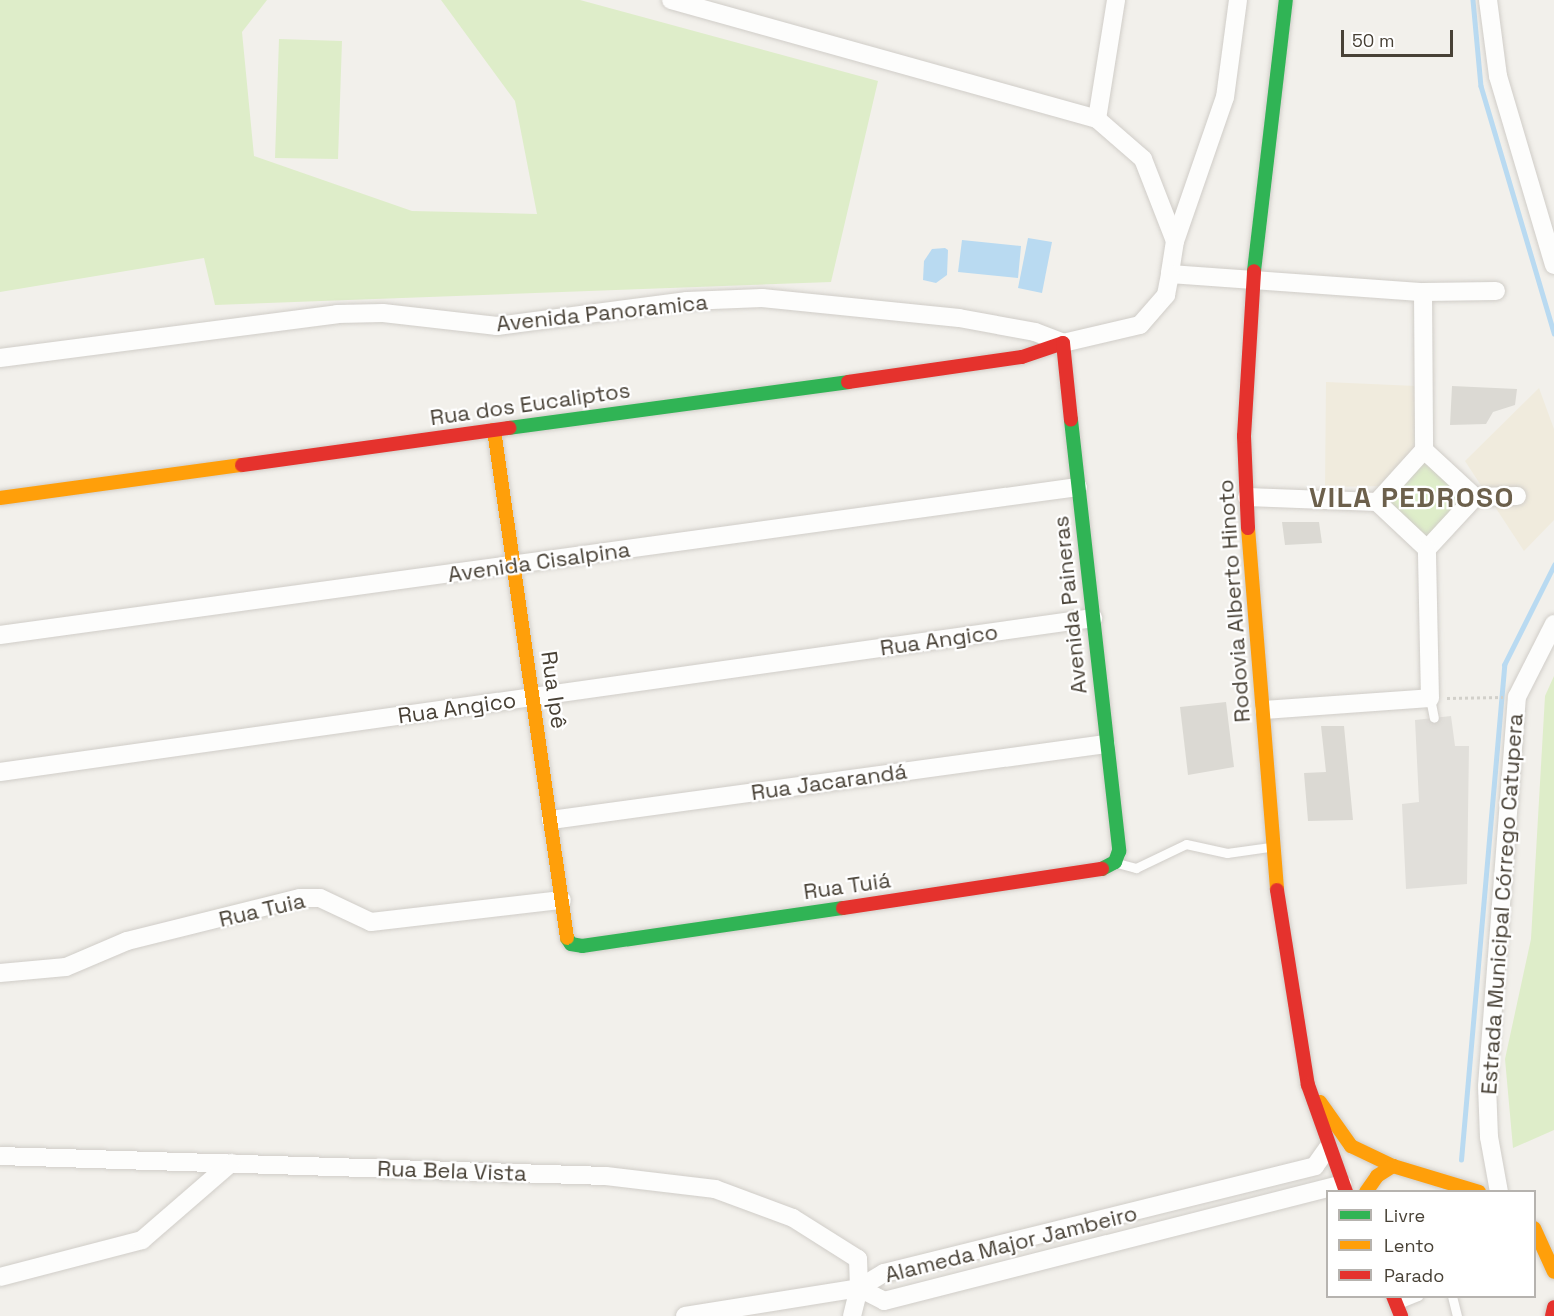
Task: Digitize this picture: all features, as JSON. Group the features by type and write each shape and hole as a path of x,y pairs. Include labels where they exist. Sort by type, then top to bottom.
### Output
{"street":[{"path":"671,0 696,3 1097,119 1143,159 1175,241"},
{"path":"1097,119 1116,0"},
{"path":"1063,342 1140,325 1166,295 1175,241 1225,97 1238,0"},
{"name":"Rodovia Alberto Hinoto","path":"1286,0 1252,282 1244,436 1264,710 1271,847 1308,1085 1327,1149 1344,1188"},
{"path":"1488,0 1498,76 1554,265"},
{"path":"1170,274 1252,282 1424,292 1496,291"},
{"path":"1377,502 1424,450 1424,292"},
{"name":"Avenida Panoramica","path":"0,358 337,314 383,313 498,326 687,301 762,298 958,318 1035,332 1063,342"},
{"name":"Rua dos Eucaliptos","path":"0,498 970,365 1022,357 1063,342"},
{"name":"Avenida Paineras","path":"1063,342 1119,851 1115,862"},
{"name":"Rua Ipê","path":"494,430 566,935 571,944 582,946"},
{"path":"1424,450 1475,497 1517,496"},
{"name":"Avenida Cisalpina","path":"0,635 1078,487"},
{"path":"1247,497 1377,502 1427,549"},
{"path":"1264,710 1430,698 1427,549 1475,497"},
{"name":"Rua Angico","path":"0,772 1093,618"},
{"name":"Estrada Municipal Córrego Catupera","path":"1499,1190 1489,1137 1487,1086 1517,697 1554,624"},
{"name":"Rua Jacarandá","path":"551,820 1106,744"},
{"name":"Rua Tuiá","path":"582,946 1104,869 1115,862"},
{"name":"Rua Tuia","path":"0,973 66,967 127,941 300,898 320,898 371,922 562,900"},
{"path":"1308,1085 1351,1146 1393,1166 1453,1187 1472,1190"},
{"path":"1327,1149 1351,1146"},
{"name":"Alameda Major Jambeiro","path":"859,1288 884,1273 1226,1190 1315,1166 1327,1149"},
{"name":"Rua Bela Vista","path":"0,1156 606,1176 714,1189 793,1218 858,1259 859,1288"},
{"path":"0,1277 142,1240 231,1163"},
{"path":"1367,1190 1377,1176 1393,1166"},
{"path":"1226,1190 1231,1213"},
{"name":"Alameda Major Jambeiro","path":"859,1288 885,1301 1231,1213 1326,1192"},
{"path":"1536,1235 1541,1251 1554,1272"},
{"path":"685,1316 859,1288 852,1316"},
{"path":"1552,1316 1554,1307"}],"lane":[{"path":"1430,698 1434,718"},
{"path":"1115,862 1136,868 1186,844 1227,853 1271,847"},
{"path":"1397,1306 1414,1298"},
{"path":"1452,1298 1457,1316"}],"path":[{"path":"1430,698 1517,697"}],"shaded area":[{"path":"1326,382 1416,386 1414,453 1385,486 1325,487"},
{"path":"1539,388 1554,429 1554,520 1524,551 1465,461"},
{"path":"1451,716 1455,746 1469,746 1467,884 1406,889 1402,804 1419,802 1415,720"}],"green space":[{"path":"0,0 267,0 242,32 254,156 412,211 537,214 515,101 441,0 580,0 878,81 831,282 215,305 204,258 0,292"},
{"path":"279,39 342,41 338,159 275,158"},
{"path":"1424,457 1469,498 1428,542 1384,501"},
{"path":"1554,676 1554,1130 1513,1148 1505,1059 1531,939 1545,696"}],"water":[{"path":"1028,238 1052,242 1042,293 1018,288"},
{"path":"962,240 1021,246 1018,278 958,272"},
{"path":"945,248 948,250 947,275 936,283 923,280 924,261 932,249"}],"building":[{"path":"1452,386 1517,389 1515,405 1493,412 1486,424 1450,425"},
{"path":"1282,522 1319,522 1322,543 1285,545"},
{"path":"1226,702 1234,767 1188,775 1180,707"},
{"path":"1321,726 1344,726 1353,820 1308,821 1304,773 1326,772"}],"waterway":[{"path":"1473,0 1481,86 1554,333"},
{"path":"1461,1160 1504,665 1554,565"}],"traffic: fast":[{"path":"1254,271 1286,0"},
{"path":"509,428 848,382"},
{"path":"1071,420 1119,851 1115,862 1102,869"},
{"path":"567,938 571,944 582,946 843,908"}],"traffic: slow":[{"path":"494,430 567,938"},
{"path":"0,498 242,465"},
{"path":"1248,528 1277,890"},
{"path":"1320,1102 1351,1146 1393,1166 1472,1190"},
{"path":"1367,1190 1377,1176 1393,1166"},
{"path":"1536,1232 1554,1272"}],"traffic: jam":[{"path":"1248,528 1244,436 1254,271"},
{"path":"848,382 1022,357 1063,343 1071,420"},
{"path":"242,465 509,428"},
{"path":"843,908 1102,869"},
{"path":"1277,890 1308,1085 1345,1190"},
{"path":"1394,1298 1401,1316"},
{"path":"1552,1316 1554,1307"}],"district":[{"name":"VILA PEDROSO","path":"1412,497"}]}
